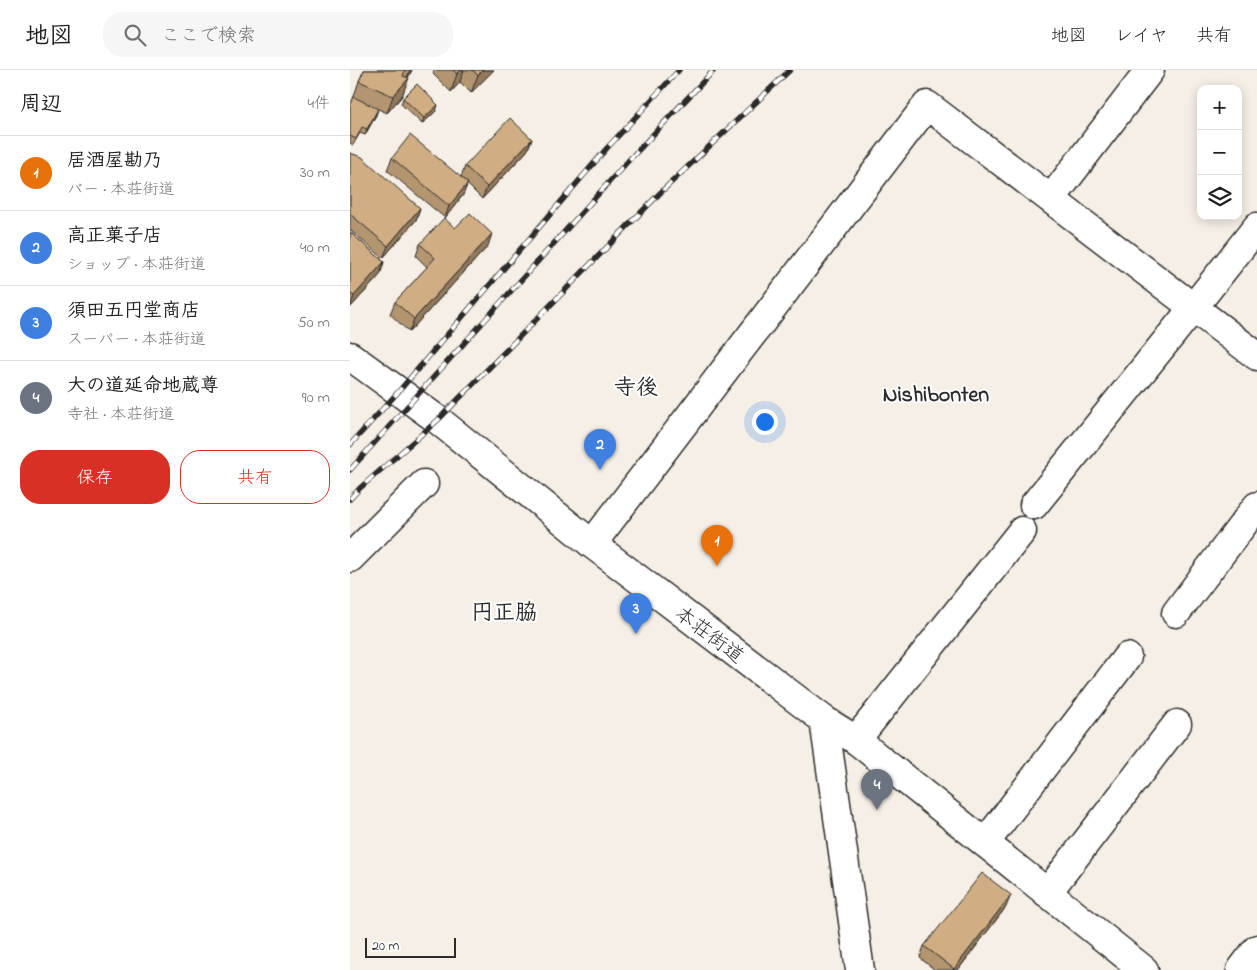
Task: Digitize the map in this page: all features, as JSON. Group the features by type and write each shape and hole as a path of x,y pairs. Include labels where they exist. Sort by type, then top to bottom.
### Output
{"street":[{"path":"1051,199 1150,70"},
{"path":"592,544 928,105 1257,356"},
{"path":"1034,505 1257,227"},
{"name":"本荘街道","path":"350,356 438,420 592,544 824,720 856,740 1144,970"},
{"path":"350,558 424,484"},
{"path":"1176,613 1257,506"},
{"path":"856,740 1022,531"},
{"path":"985,843 1127,657"},
{"path":"824,720 860,970"},
{"path":"1047,893 1177,724"},
{"path":"1241,970 1257,949"}],"building":[{"path":"364,70 405,70 403,76 409,78 393,96 359,81"},
{"path":"453,70 461,70 457,74"},
{"path":"472,70 483,70 478,75"},
{"path":"417,84 438,105 424,118 403,98"},
{"path":"354,97 378,109 367,129 362,127 356,139 350,136 350,105"},
{"path":"510,118 532,139 487,187 465,166"},
{"path":"410,135 468,183 449,206 392,158"},
{"path":"350,153 362,157 420,208 388,246 350,214"},
{"path":"470,213 492,234 414,319 395,302 435,258 420,244 444,218 455,228"},
{"path":"350,232 384,262 354,296 350,293"},
{"path":"982,873 1011,895 954,969 924,946"}],"railway":[{"path":"350,445 399,391 607,148 679,70"},
{"path":"350,470 628,161 714,70"},
{"path":"350,499 360,488 438,420 660,193 790,70"}],"place":[{"name":"高正菓子店","path":"600,470"},
{"name":"居酒屋勘乃","path":"717,566"},
{"name":"須田五円堂商店","path":"636,634"},
{"name":"大の道延命地蔵尊","path":"877,810"}],"district":[{"name":"寺後","path":"636,386"},
{"name":"Nishibonten","path":"936,393"},
{"name":"円正脇","path":"504,611"}]}
